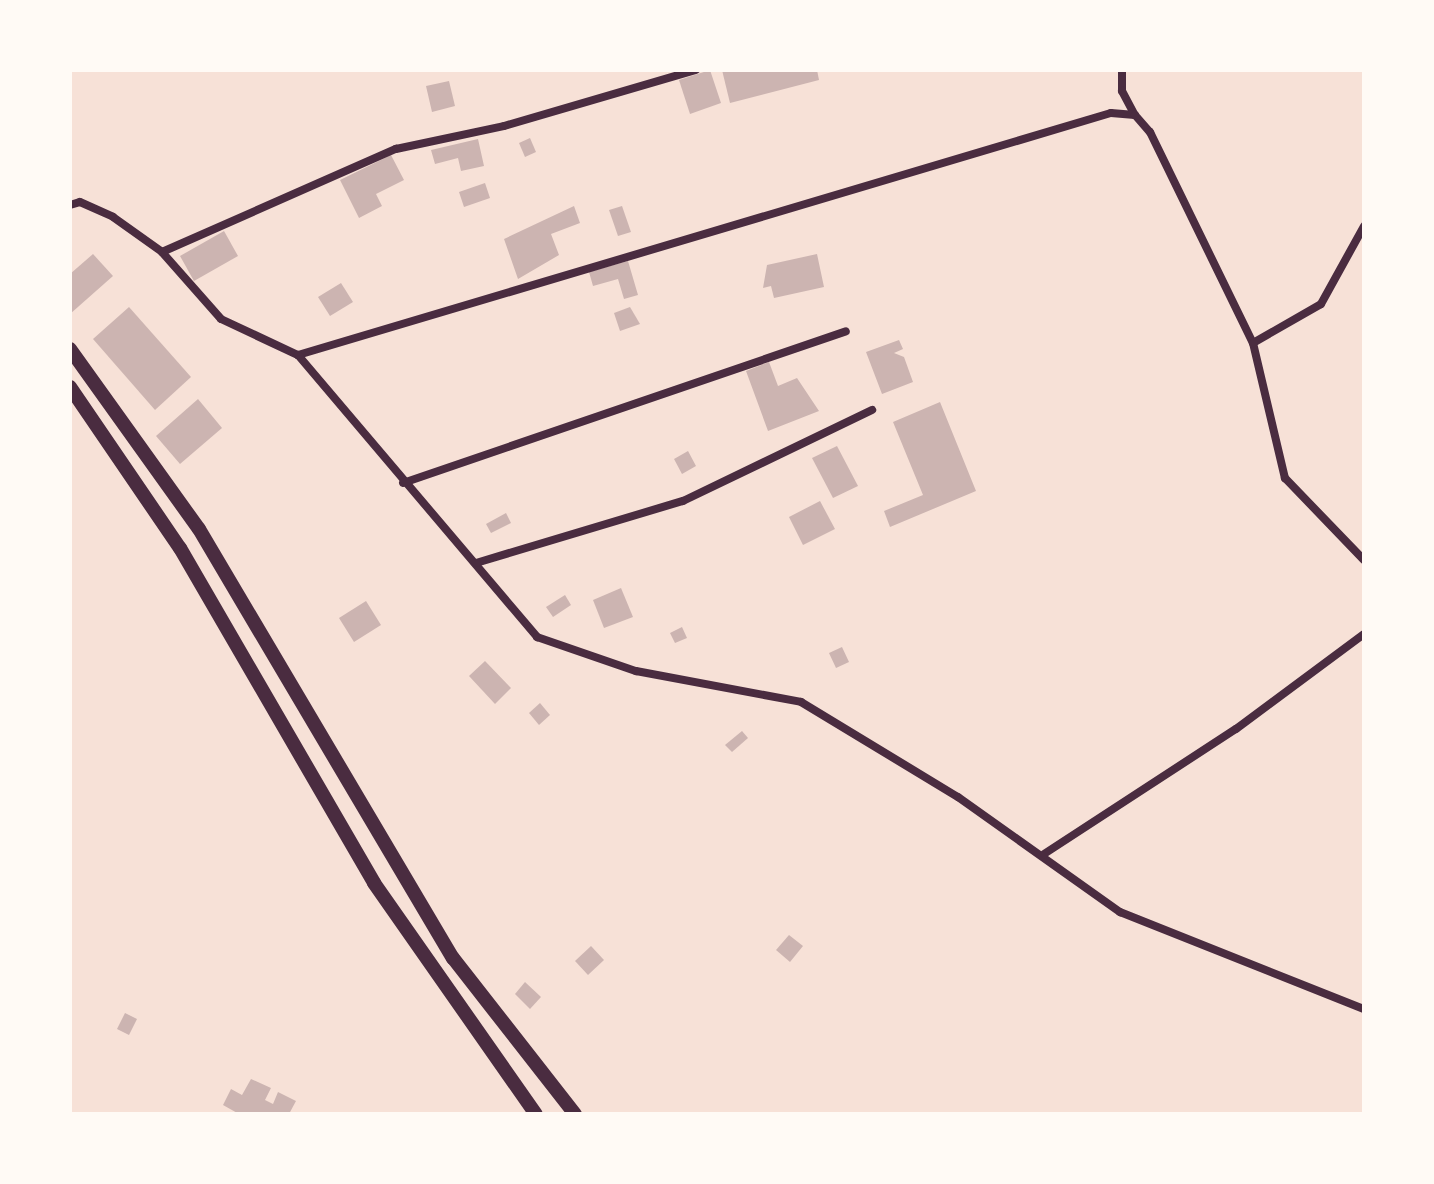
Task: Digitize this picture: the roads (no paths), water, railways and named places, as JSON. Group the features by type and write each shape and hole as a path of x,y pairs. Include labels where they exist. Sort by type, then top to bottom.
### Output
{"main road":[{"path":"70,349 112,401 224,573 392,864 490,1009 575,1114"},
{"path":"70,387 93,415 202,586 374,883 536,1114"},
{"path":"93,415 112,401"},
{"path":"202,586 224,573"}],"street":[{"path":"162,252 396,149 696,70"},
{"path":"1122,70 1122,91 1135,115 1150,132 1253,343 1285,478 1364,560"},
{"path":"298,355 1111,113 1135,115"},
{"path":"70,205 96,207 162,252 221,319 298,355 403,483 476,563 537,637 613,665 801,702 1044,854 1120,912 1364,1009"},
{"path":"1253,343 1321,304 1364,226"},
{"path":"403,483 846,331"},
{"path":"476,563 683,501 872,410"},
{"path":"1044,854 1236,729 1364,634"}]}
